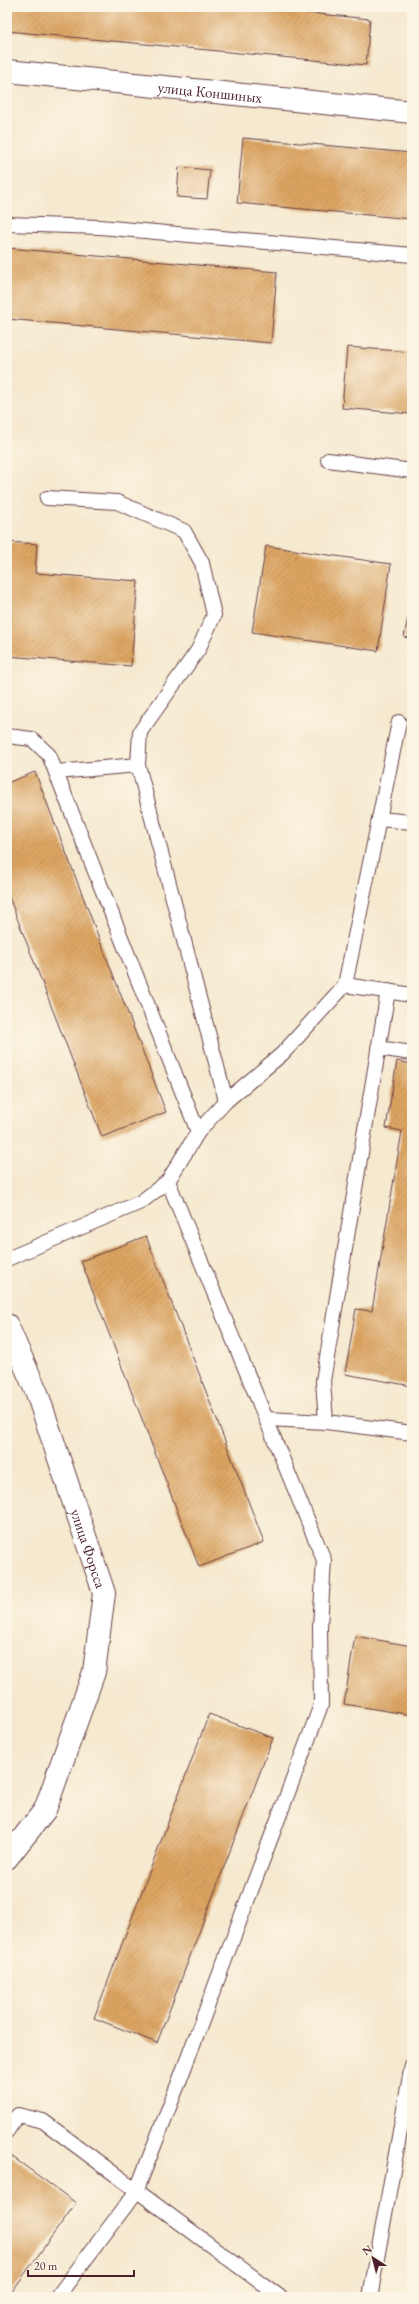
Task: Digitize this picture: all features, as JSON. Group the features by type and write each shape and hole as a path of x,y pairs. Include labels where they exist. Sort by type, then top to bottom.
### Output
{"street":[{"name":"улица Коншиных","path":"7,71 412,112"},
{"name":"улица Форсса","path":"7,1325 37,1393 104,1593 94,1672 45,1810 7,1858"}],"lane":[{"path":"7,224 100,227 412,255"},
{"path":"328,460 412,471"},
{"path":"47,498 116,502 184,531 202,563 214,615 198,650 140,732 138,765 226,1101"},
{"path":"7,1259 141,1202 168,1181 198,1132 226,1101 282,1054 345,985 399,722"},
{"path":"7,736 32,739 50,755 198,1132"},
{"path":"56,772 138,765"},
{"path":"379,819 412,822"},
{"path":"345,985 412,995"},
{"path":"326,1422 323,1381 388,991"},
{"path":"378,1048 412,1053"},
{"path":"57,2297 136,2192 180,2080 321,1705 320,1628 324,1560 168,1181"},
{"path":"267,1419 326,1422 412,1433"},
{"path":"370,2297 412,2065"},
{"path":"7,2131 18,2115 43,2121 136,2192 280,2297"}],"building":[{"path":"7,7 247,7 370,19 366,65 7,31"},
{"path":"243,138 412,153 412,219 237,203"},
{"path":"179,167 210,170 207,199 177,197"},
{"path":"7,248 277,272 271,343 7,319"},
{"path":"347,347 412,352 412,414 342,408"},
{"path":"7,542 37,544 35,573 138,581 131,666 7,656"},
{"path":"266,546 391,564 378,651 252,632"},
{"path":"412,603 412,639 404,637"},
{"path":"35,772 166,1112 102,1137 7,892 7,783"},
{"path":"397,1061 412,1064 412,1386 345,1374 356,1309 372,1311 402,1131 386,1128"},
{"path":"146,1236 264,1542 199,1567 81,1261"},
{"path":"355,1636 412,1646 412,1715 344,1704"},
{"path":"209,1714 273,1738 157,2043 94,2018"},
{"path":"7,2153 76,2203 8,2297 7,2297"}]}
